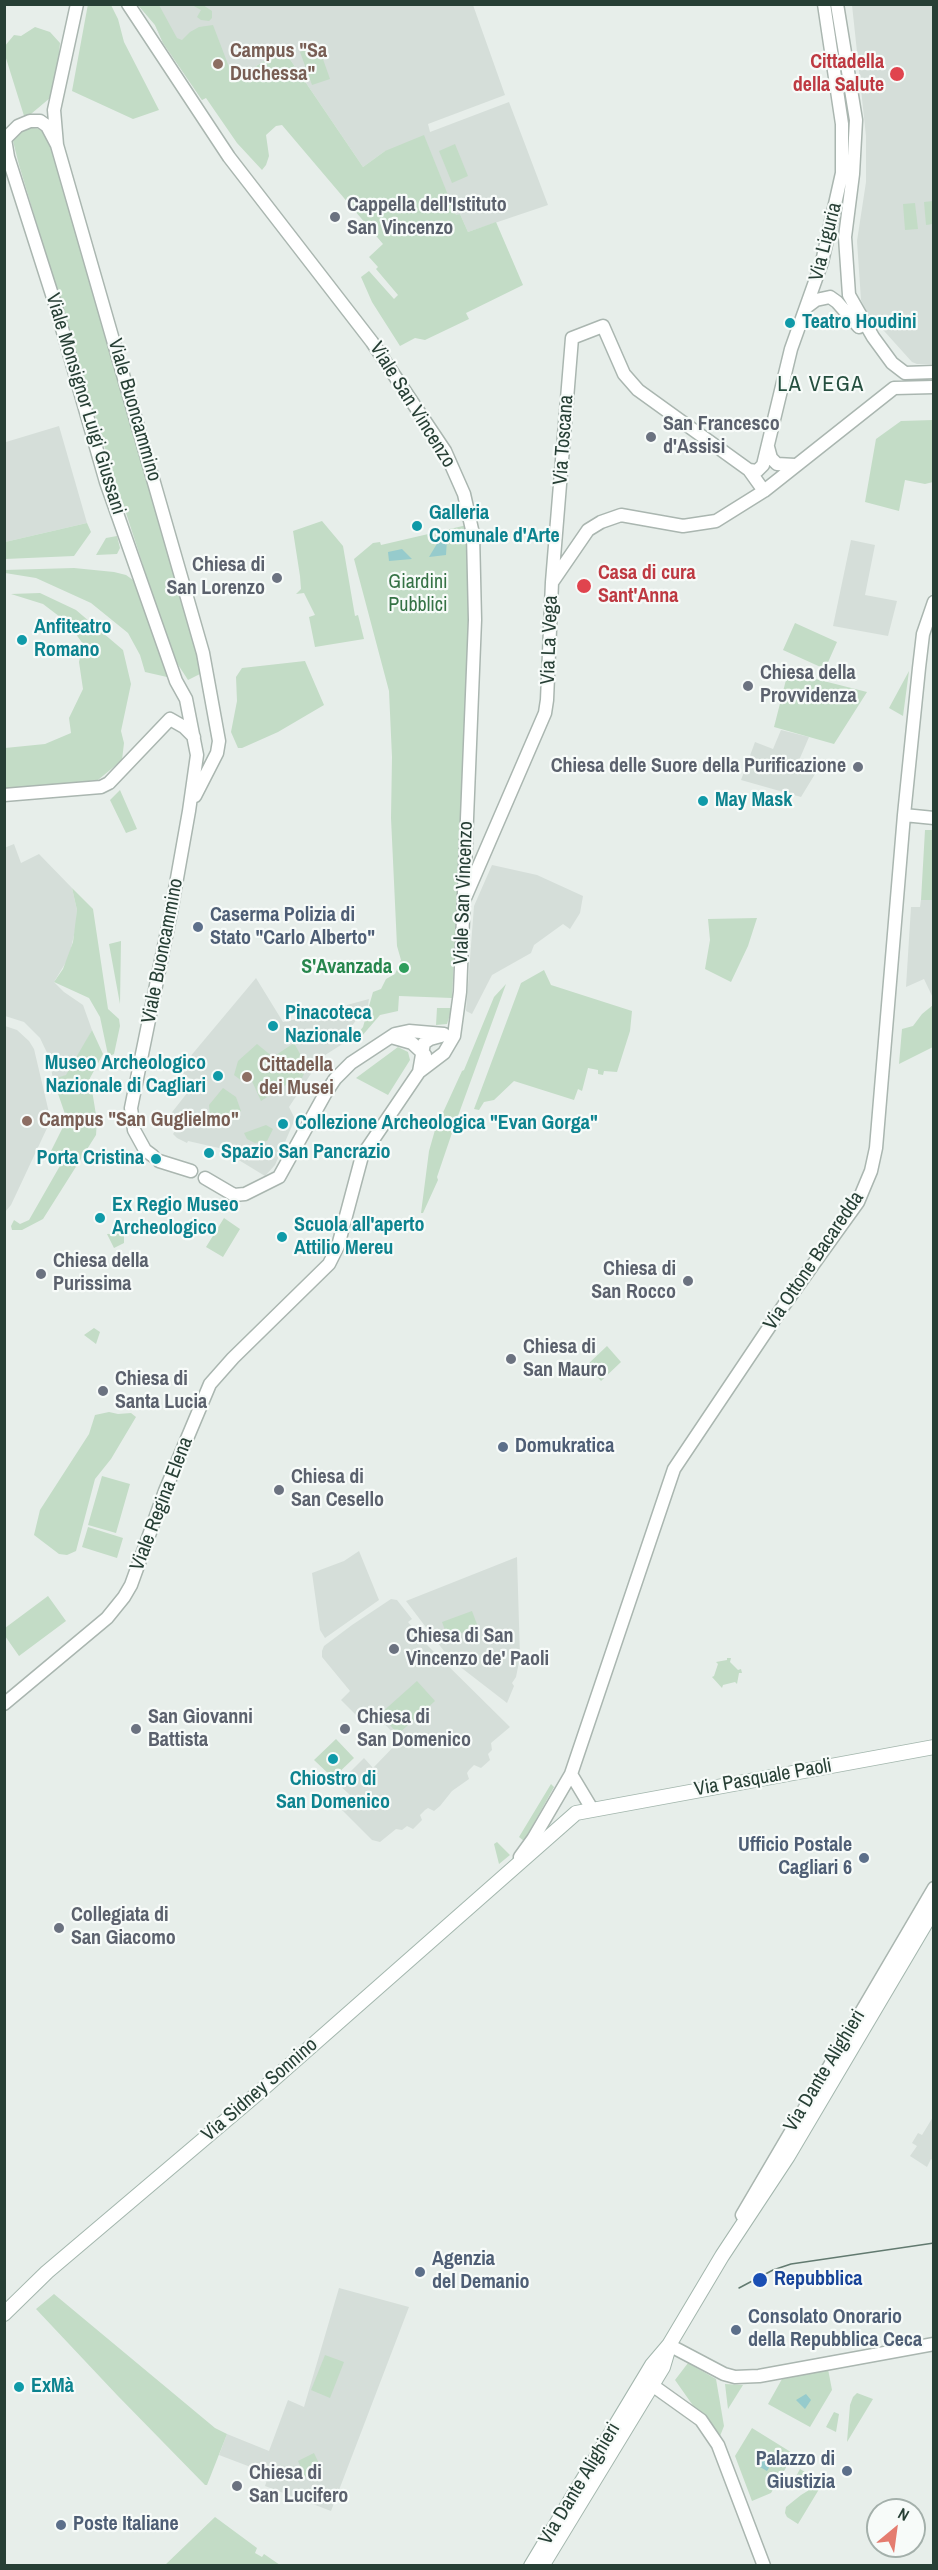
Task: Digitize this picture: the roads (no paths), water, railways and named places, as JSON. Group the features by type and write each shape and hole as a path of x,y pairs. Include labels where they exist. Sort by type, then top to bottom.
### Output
{"main road":[{"name":"Via Pasquale Paoli","path":"514,1865 524,1860 576,1813 933,1747"},
{"name":"Via Sidney Sonnino","path":"4,2314 47,2271 257,2094 514,1865"},
{"name":"Via Dante Alighieri","path":"531,2565 652,2365 669,2345 722,2256 788,2156 933,1909"},
{"name":"Via Dante Alighieri","path":"542,2565 663,2367 669,2345"}],"street":[{"name":"Viale Buoncammino","path":"77,4 54,110 57,145 203,652 219,741 216,753 189,811"},
{"name":"Viale San Vincenzo","path":"128,4 187,98 229,157 340,297 389,366 446,451 464,494 473,534 475,620 456,1024 454,1036 445,1050"},
{"name":"Via Liguria","path":"753,470 763,465 791,349 816,286 842,173 842,124 825,4"},
{"name":"Via Liguria","path":"837,4 856,120 854,174 845,237 849,295 857,313 873,337"},
{"name":"Viale Monsignor Luigi Giussani","path":"57,94 50,107 34,121 11,131 5,139 8,157 55,304 106,482 175,678 186,699"},
{"path":"34,121 47,126 57,145"},
{"path":"805,309 816,300 830,297 862,331 873,337 892,363 905,373 933,372"},
{"name":"Via Toscana","path":"552,582 572,338 603,326 624,374 638,390 753,470"},
{"path":"892,363 896,379 894,388 933,387"},
{"name":"Via La Vega","path":"462,903 545,713 549,686 552,582 588,530 610,517 638,517 671,525 695,526 716,521 764,491 894,388"},
{"path":"768,447 771,458 777,464 795,465"},
{"path":"753,470 764,491"},
{"path":"557,542 576,547"},
{"name":"Via Ottone Bacaredda","path":"514,1865 534,1839 571,1774 674,1469 784,1305 858,1202 871,1170 876,1148 922,645 933,602"},
{"path":"186,699 199,691 209,694"},
{"name":"Viale Buoncammino","path":"186,699 197,754 189,811 150,1025 131,1108 134,1130 145,1150 156,1159 191,1171"},
{"path":"4,795 101,787 109,783 170,719 184,727 194,737"},
{"path":"197,754 202,764 208,767"},
{"path":"907,815 933,818"},
{"path":"465,855 481,863"},
{"path":"424,1062 427,1041 456,1024"},
{"path":"206,1178 234,1195 245,1194 279,1177 335,1079 351,1063 390,1037 410,1031 436,1035 443,1043 445,1050 442,1057 424,1062"},
{"path":"390,1037 405,1040 424,1062"},
{"name":"Viale Regina Elena","path":"4,1704 107,1618 124,1597 131,1586 165,1491 210,1384 329,1264 338,1246 362,1156 424,1062"},
{"path":"571,1774 592,1809"},
{"name":"Via Dante Alighieri","path":"722,2256 736,2225 780,2148 933,1888"},
{"path":"669,2345 724,2374 735,2377 782,2372 933,2344"},
{"path":"652,2385 701,2420 718,2445 763,2561"}],"water":[{"path":"447,540 446,555 429,557 438,542"},
{"path":"402,549 412,559 389,561 388,552"},
{"path":"806,2394 811,2400 805,2409 796,2400"},
{"path":"763,2458 774,2460 767,2471 760,2467 760,2461"}],"tram line":[{"path":"739,2288 773,2270 791,2264 934,2243"}],"place":[{"name":"Campus \"Sa Duchessa\"","path":"218,64"},
{"name":"Cittadella della Salute","path":"897,74"},
{"name":"Cappella dell'Istituto San Vincenzo","path":"335,217"},
{"name":"Teatro Houdini","path":"790,323"},
{"name":"San Francesco d'Assisi","path":"651,437"},
{"name":"Galleria Comunale d'Arte","path":"417,526"},
{"name":"Chiesa di San Lorenzo","path":"277,578"},
{"name":"Casa di cura Sant'Anna","path":"584,586"},
{"name":"Anfiteatro Romano","path":"22,640"},
{"name":"Chiesa della Provvidenza","path":"748,686"},
{"name":"Chiesa delle Suore della Purificazione","path":"858,767"},
{"name":"May Mask","path":"703,801"},
{"name":"Caserma Polizia di Stato \"Carlo Alberto\"","path":"198,927"},
{"name":"S'Avanzada","path":"404,968"},
{"name":"Pinacoteca Nazionale","path":"273,1026"},
{"name":"Museo Archeologico Nazionale di Cagliari","path":"218,1076"},
{"name":"Cittadella dei Musei","path":"247,1077"},
{"name":"Campus \"San Guglielmo\"","path":"27,1121"},
{"name":"Collezione Archeologica \"Evan Gorga\"","path":"283,1124"},
{"name":"Spazio San Pancrazio","path":"209,1153"},
{"name":"Porta Cristina","path":"156,1159"},
{"name":"Ex Regio Museo Archeologico","path":"100,1218"},
{"name":"Scuola all'aperto Attilio Mereu","path":"282,1237"},
{"name":"Chiesa della Purissima","path":"41,1274"},
{"name":"Chiesa di San Rocco","path":"688,1281"},
{"name":"Chiesa di San Mauro","path":"511,1359"},
{"name":"Chiesa di Santa Lucia","path":"103,1391"},
{"name":"Domukratica","path":"503,1447"},
{"name":"Chiesa di San Cesello","path":"279,1490"},
{"name":"Chiesa di San Vincenzo de' Paoli","path":"394,1649"},
{"name":"San Giovanni Battista","path":"136,1729"},
{"name":"Chiesa di San Domenico","path":"345,1729"},
{"name":"Chiostro di San Domenico","path":"333,1759"},
{"name":"Ufficio Postale Cagliari 6","path":"864,1858"},
{"name":"Collegiata di San Giacomo","path":"59,1928"},
{"name":"Agenzia del Demanio","path":"420,2272"},
{"name":"Repubblica","path":"760,2280"},
{"name":"Consolato Onorario della Repubblica Ceca","path":"736,2330"},
{"name":"ExMà","path":"19,2387"},
{"name":"Palazzo di Giustizia","path":"847,2471"},
{"name":"Chiesa di San Lucifero","path":"237,2486"},
{"name":"Poste Italiane","path":"61,2525"}],"district":[{"name":"LA VEGA","path":"821,385"}],"park label":[{"name":"Giardini Pubblici","path":"418,594"}]}
